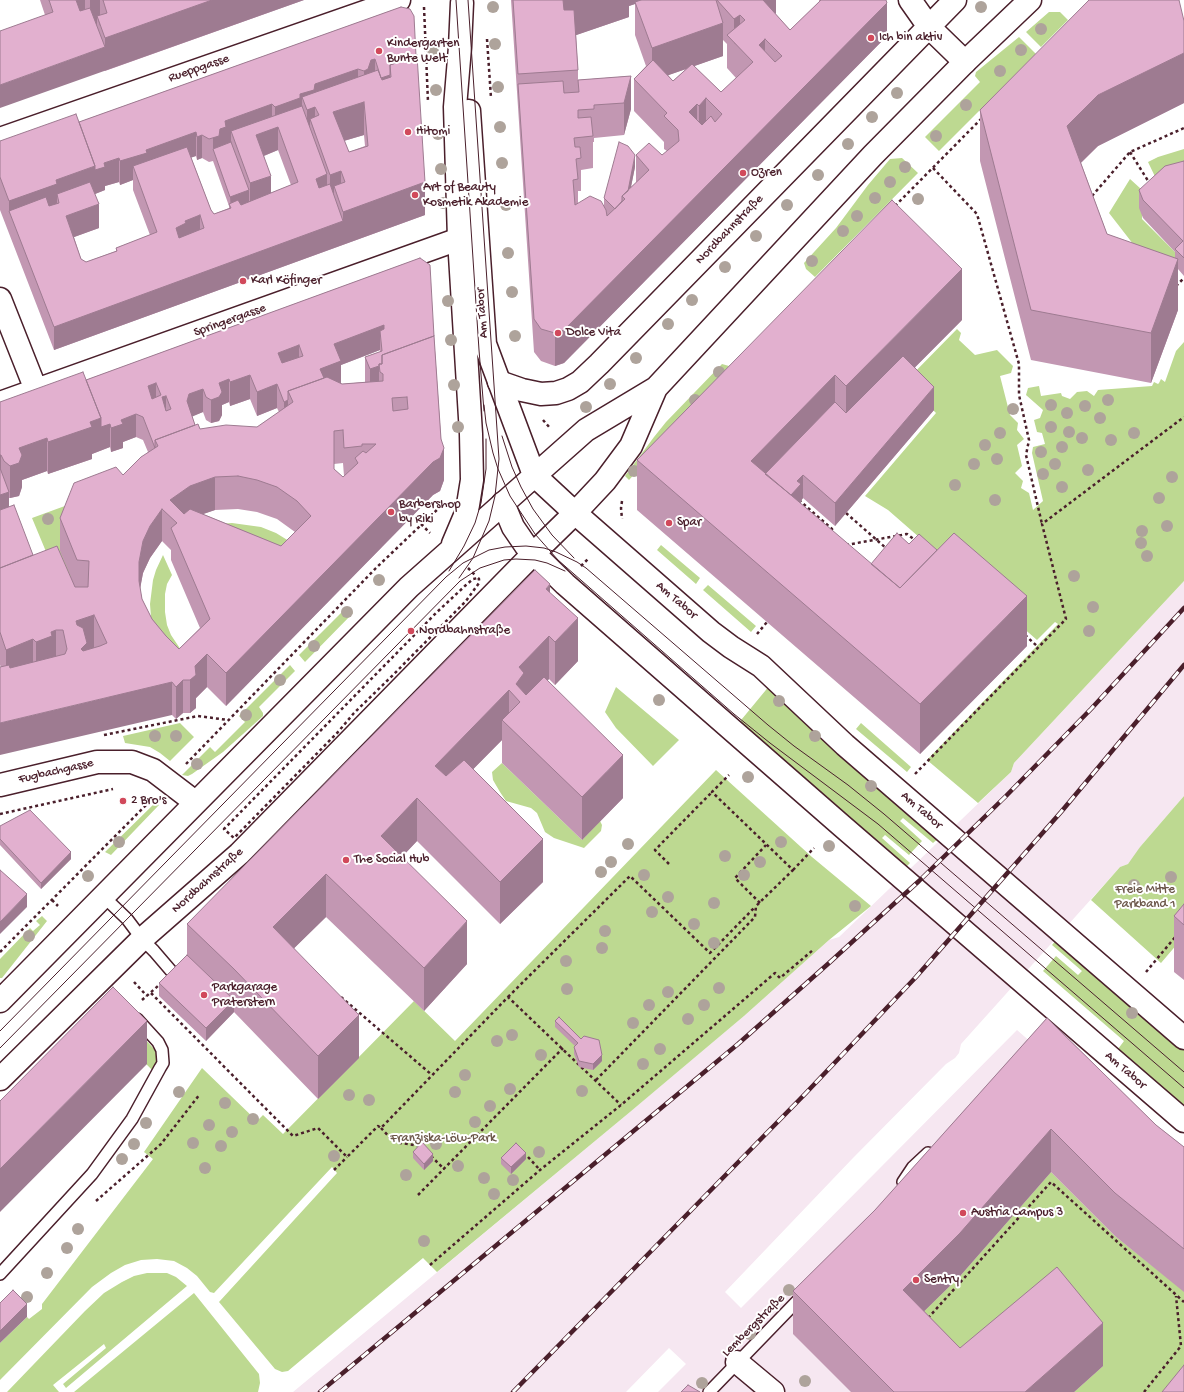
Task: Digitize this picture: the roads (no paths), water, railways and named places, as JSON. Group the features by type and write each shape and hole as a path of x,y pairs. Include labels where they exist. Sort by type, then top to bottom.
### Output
{"street":[{"name":"Rueppgasse","path":"0,139 399,0"},
{"path":"910,0 929,26 965,62"},
{"name":"Nordbahnstraße","path":"499,382 522,390 541,394 556,393 568,389 580,382 955,0"},
{"name":"Nordbahnstraße","path":"0,1001 408,587 586,430 656,388 873,155 965,62 1030,0"},
{"name":"Am Tabor","path":"450,551 467,511 472,480 471,434 459,240 455,107 462,2"},
{"name":"Am Tabor","path":"462,2 485,344 534,475 605,540 711,632 731,647 754,660 775,678 845,745 1184,1038"},
{"name":"Springergasse","path":"0,403 459,240"},
{"path":"0,299 36,390"},
{"name":"Nordbahnstraße","path":"0,1078 103,984 142,939 239,854 575,513 605,481 631,446 656,388"},
{"name":"Am Tabor","path":"503,503 513,527 533,554 565,584 1061,1021 1184,1121"},
{"name":"Fugbachgasse","path":"0,785 97,762 132,762 153,770 195,802"},
{"path":"737,1362 773,1392"}],"lane":[{"path":"103,896 127,919 142,939 172,972 193,988"},
{"path":"0,1274 92,1174 132,1118 163,1063 164,1056 160,1046 128,1010"},
{"path":"897,1192 913,1167 936,1145"},
{"name":"Lembergstraße","path":"709,1392 814,1285"}],"tram line":[{"path":"456,0 484,411"},
{"path":"459,578 473,558 489,521 495,496 499,459 468,0"},
{"path":"484,405 486,423 493,453 498,469 510,496 535,534 558,560 734,714 878,824 1184,1088"},
{"path":"502,436 512,467 533,509 552,535 574,558"},
{"path":"449,571 464,546 475,523 481,503 486,469 486,439"},
{"path":"0,1031 446,577 463,563 489,550 505,547 526,546 544,548 556,552 586,568 768,725 884,814 1184,1072"},
{"path":"0,1048 460,581 480,568 504,560 535,560 547,563 565,571"}],"railway":[{"path":"320,1392 738,1044 829,963 919,881 1006,796 1091,709 1184,608"},
{"path":"513,1392 805,1094 916,977 1061,812 1184,665"}],"place":[{"name":"Ich bin aktiv","path":"871,38"},
{"name":"Kindergarten Bunte Welt","path":"379,51"},
{"name":"Hitomi","path":"408,132"},
{"name":"Ozren","path":"743,173"},
{"name":"Art of Beauty Kosmetik Akademie","path":"415,195"},
{"name":"Karl Köfinger","path":"243,281"},
{"name":"Dolce Vita","path":"558,333"},
{"name":"Barbershop by Riki","path":"391,512"},
{"name":"Spar","path":"669,523"},
{"name":"Nordbahnstraße","path":"411,631"},
{"name":"2 Bro's","path":"123,801"},
{"name":"The Social Hub","path":"346,860"},
{"name":"Parkgarage Praterstern","path":"204,995"},
{"name":"Austria Campus 3","path":"963,1213"},
{"name":"Sentry","path":"916,1280"}],"park label":[{"name":"Freie Mitte Parkband 1","path":"1145,898"},
{"name":"Franziska-Löw-Park","path":"443,1139"}]}
